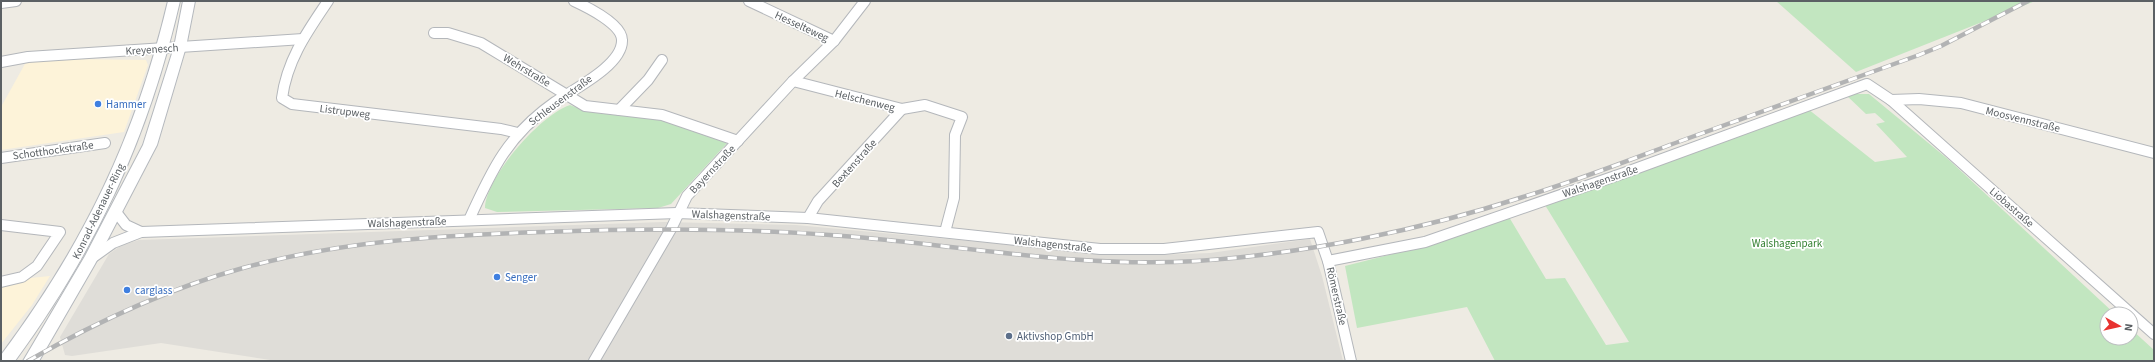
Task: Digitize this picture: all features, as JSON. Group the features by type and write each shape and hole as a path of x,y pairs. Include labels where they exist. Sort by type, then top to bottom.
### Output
{"main road":[{"name":"Konrad-Adenauer-Ring","path":"6,361 37,320 71,265 110,190 148,94 174,1"},
{"name":"Konrad-Adenauer-Ring","path":"31,361 90,260 150,145 180,47 189,1"}],"street":[{"path":"1,4 16,1"},
{"name":"Listrupweg","path":"328,1 303,39 283,81 282,98 292,104 501,129 518,133"},
{"name":"Schleusenstraße","path":"469,220 489,175 518,133 566,94 608,65 619,54 622,38 619,29 587,7 574,1"},
{"name":"Hesselteweg","path":"749,1 834,41"},
{"name":"Bayernstraße","path":"594,361 671,229 677,213 687,196 793,81 834,41 865,1"},
{"name":"Wehrstraße","path":"434,33 448,33 481,43 584,106 662,115 738,141"},
{"name":"Kreyenesch","path":"1,62 28,57 303,39"},
{"path":"618,110 648,80 662,60"},
{"name":"Helschenweg","path":"793,81 902,109 912,104 924,104 962,117 955,135 954,198 945,232"},
{"name":"Walshagenstraße","path":"1328,261 1425,242 1624,173 1867,84"},
{"name":"Liobastraße","path":"1867,84 1891,100 2154,334"},
{"name":"Moosvennstraße","path":"1891,100 1919,98 1961,103 2154,153"},
{"name":"Bextenstraße","path":"808,218 818,201 902,109"},
{"name":"Schotthockstraße","path":"1,158 105,143"},
{"name":"Walshagenstraße","path":"116,212 123,223 129,228 141,232"},
{"name":"Walshagenstraße","path":"90,260 112,243 141,232 677,213 808,218 1100,249 1164,250 1318,232"},
{"path":"1,225 60,232 37,266 22,277 1,282"},
{"name":"Römerstraße","path":"1318,232 1328,261 1352,361"}],"shaded area":[{"path":"72,59 146,60 148,65 124,132 1,150 1,107 26,62"},
{"path":"664,222 796,225 1099,253 1156,255 1210,253 1310,239 1322,276 1343,361 277,361 161,343 72,356 65,355 60,337 109,254 122,245 139,240"},
{"path":"50,276 32,305 1,344 1,281"}],"green space":[{"path":"1776,1 2035,1 1856,72"},
{"name":"Walshagenpark","path":"1845,94 1869,94 1949,160 2106,306 2099,306 2099,346 2139,346 2139,336 2154,350 2154,361 1495,361 1467,307 1357,328 1345,266 1428,245 1509,217 1546,279 1565,278 1606,345 1629,342 1545,205 1808,109 1875,162 1907,157 1876,124 1885,122 1875,113 1866,114"},
{"path":"570,105 580,109 657,118 729,141 671,204 658,208 497,212 485,208 494,180 504,164 530,134 544,121"}],"railway":[{"path":"28,361 80,333 132,308 215,276 317,251 392,241 505,233 660,229 739,230 856,237 1069,259 1112,262 1154,262 1238,258 1279,253 1362,239 1484,209 1606,169 1919,55 1941,46 2028,1"}],"place":[{"name":"Hammer","path":"98,104"},
{"name":"Senger","path":"497,277"},
{"name":"carglass","path":"127,290"},
{"name":"Aktivshop GmbH","path":"1009,336"}]}
